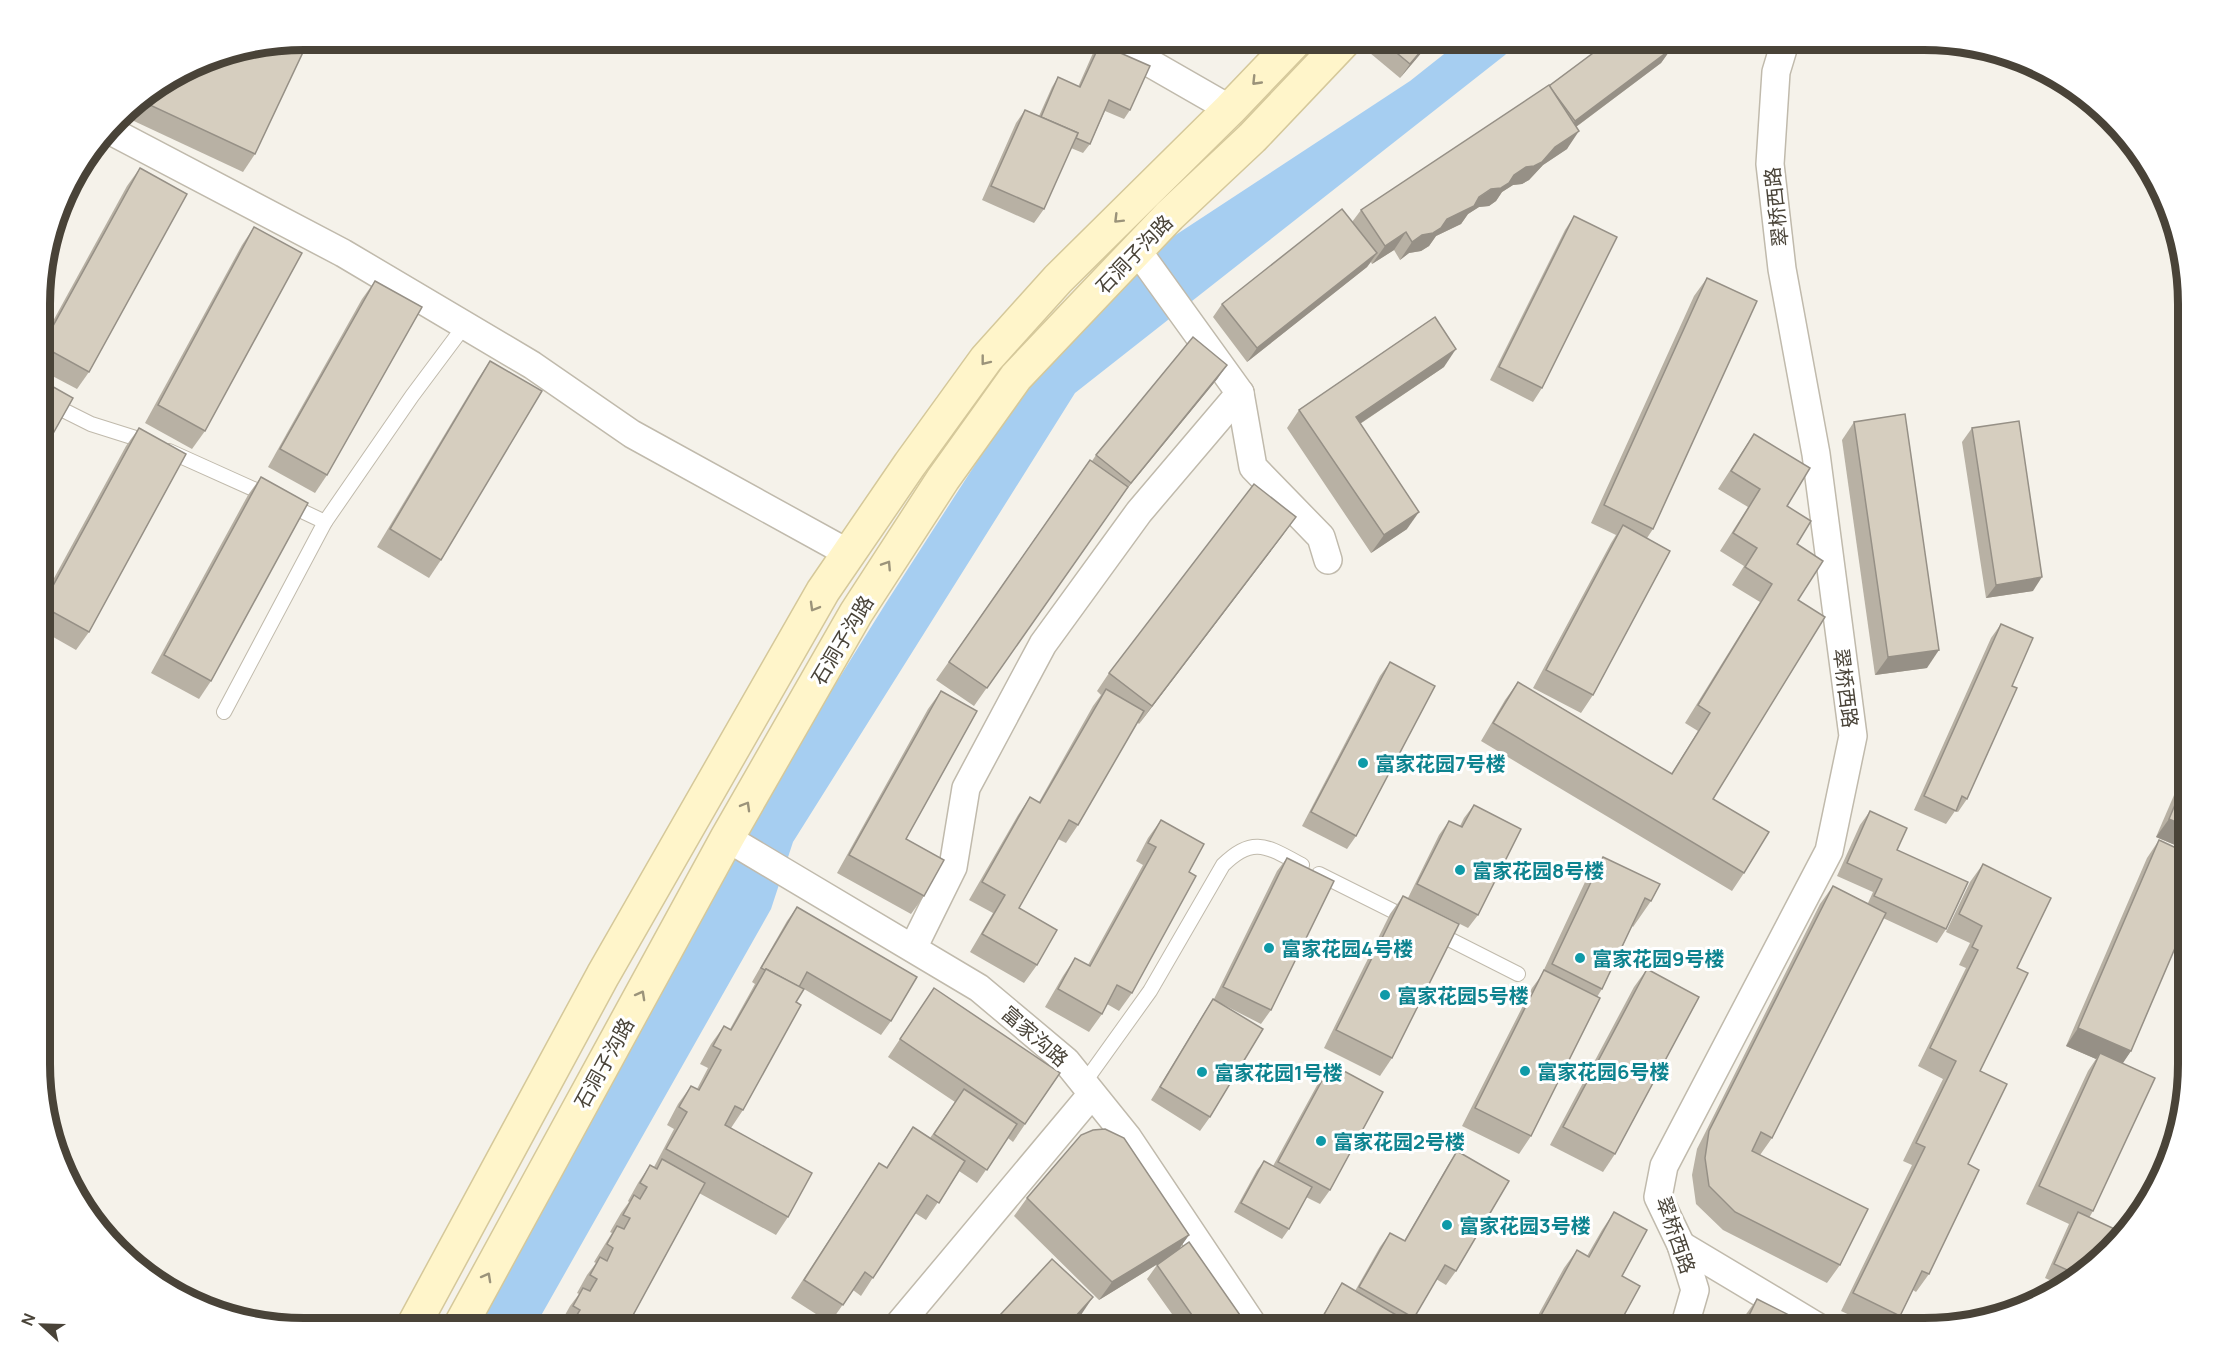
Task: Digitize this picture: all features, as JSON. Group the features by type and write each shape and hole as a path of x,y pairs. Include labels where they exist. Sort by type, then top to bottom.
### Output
{"main road":[{"name":"石洞子沟路","path":"417,1318 603,975 823,591 848,554 986,359 1058,279 1286,50"},
{"name":"石洞子沟路","path":"465,1318 732,841 856,613 949,470 1016,376 1141,256 1169,216 1252,138 1336,50"}],"street":[{"path":"1127,50 1230,109"},
{"name":"翠桥西路","path":"1687,1318 1695,1290 1682,1245 1658,1197 1664,1166 1829,851 1853,736 1816,454 1782,268 1770,164 1776,72 1783,50"},
{"path":"115,133 343,253 532,366 632,434 848,554"},
{"path":"1141,256 1240,393 1253,467 1321,537 1328,560"},
{"path":"913,948 953,867 966,788 1043,644 1139,512 1240,393"},
{"name":"富家沟路","path":"732,841 979,987 1066,1061 1128,1138 1248,1318"},
{"path":"904,1318 1088,1089"},
{"path":"1682,1245 1802,1318"}],"lane":[{"path":"224,712 325,522 412,396 465,326"},
{"path":"50,404 91,424 140,438 325,522"},
{"path":"1088,1089 1150,991 1223,866 1236,853 1252,846 1273,851 1518,974"}],"water":[{"path":"1449,50 1510,50 1075,393 793,842 771,909 540,1318 472,1318 755,813 1025,387 1171,238 1410,81"}],"building":[{"path":"304,50 255,154 147,104 176,83 222,63 254,54"},
{"path":"1097,50 1114,50 1150,66 1130,110 1109,100 1090,144 1076,138 1078,133 1041,117 1058,77 1080,87"},
{"path":"1393,50 1422,50 1410,64"},
{"path":"1597,50 1670,50 1575,121 1549,86"},
{"path":"1549,85 1579,131 1555,147 1542,162 1526,167 1501,188 1491,189 1479,197 1474,206 1447,219 1441,228 1433,233 1422,235 1412,242 1406,232 1385,246 1361,210"},
{"path":"1025,110 1078,133 1044,209 991,186"},
{"path":"140,168 187,194 89,372 50,350 50,331"},
{"path":"1342,209 1377,253 1257,348 1222,304"},
{"path":"1574,216 1617,237 1542,388 1499,367"},
{"path":"254,227 302,253 205,431 158,405"},
{"path":"1707,278 1757,301 1653,529 1604,505"},
{"path":"375,281 422,307 327,475 280,449"},
{"path":"1435,317 1456,349 1356,417 1419,512 1384,535 1299,410"},
{"path":"1193,337 1227,365 1131,483 1096,455"},
{"path":"490,361 542,391 441,560 390,529"},
{"path":"50,385 73,398 50,439"},
{"path":"1905,414 1939,650 1888,657 1854,422"},
{"path":"2019,421 2042,577 1996,585 1972,428"},
{"path":"139,428 186,454 89,632 50,610 50,591"},
{"path":"1754,434 1810,468 1787,506 1811,521 1797,544 1823,561 1798,600 1825,617 1713,799 1769,832 1744,873 1493,723 1518,682 1672,774 1710,713 1698,705 1772,584 1745,567 1757,548 1733,533 1760,489 1731,471"},
{"path":"1090,460 1128,487 987,688 949,662"},
{"path":"261,477 308,503 211,681 164,655"},
{"path":"1254,484 1296,517 1152,706 1109,673"},
{"path":"1623,525 1670,551 1593,695 1546,670"},
{"path":"2001,624 2033,638 2012,686 2017,688 1967,799 1962,796 1956,811 1924,796"},
{"name":"富家花园7号楼","path":"1390,662 1435,686 1356,836 1311,812"},
{"path":"1106,689 1144,711 1078,825 1069,820 1019,908 1057,930 1037,965 982,934 1005,895 982,882 1030,797 1040,803"},
{"path":"941,691 977,711 906,839 944,860 924,896 849,855"},
{"path":"2178,798 2178,823 2169,819"},
{"name":"富家花园8号楼","path":"1474,805 1521,829 1478,915 1417,884 1449,821 1462,827"},
{"path":"1870,811 1907,828 1897,850 1968,882 1946,929 1874,896 1882,879 1847,863"},
{"path":"1161,820 1204,844 1189,872 1196,876 1132,993 1117,985 1102,1014 1058,989 1075,958 1090,966 1156,847 1148,843"},
{"path":"2159,840 2178,849 2178,941 2131,1051 2078,1028"},
{"name":"富家花园9号楼","path":"1603,857 1660,884 1651,901 1645,898 1602,989 1552,964"},
{"name":"富家花园4号楼","path":"1287,858 1334,881 1271,1010 1223,987"},
{"path":"1983,864 2051,898 2017,968 2028,973 1980,1071 2007,1084 1968,1164 1979,1170 1929,1274 1922,1271 1900,1316 1853,1293 1925,1147 1916,1143 1956,1061 1930,1048 1978,950 1972,947 1982,926 1959,914"},
{"path":"1833,886 1886,913 1772,1138 1761,1132 1752,1151 1868,1209 1840,1265 1735,1212 1709,1186 1705,1158 1709,1131"},
{"name":"富家花园5号楼","path":"1403,896 1459,924 1392,1058 1336,1030"},
{"path":"797,907 917,977 891,1021 807,972 799,987 761,968"},
{"path":"766,969 804,989 796,1002 801,1005 743,1110 735,1106 725,1125 812,1173 788,1217 666,1149 687,1112 679,1107 691,1086 699,1090 721,1050 713,1046 724,1026 731,1030"},
{"path":"1647,969 1699,997 1615,1154 1563,1127"},
{"name":"富家花园6号楼","path":"1544,970 1600,998 1531,1136 1475,1108"},
{"path":"934,988 1060,1073 1025,1124 900,1039"},
{"name":"富家花园1号楼","path":"1213,999 1263,1029 1210,1117 1160,1087"},
{"path":"2100,1053 2155,1078 2093,1211 2039,1186"},
{"name":"富家花园2号楼","path":"1331,1064 1383,1092 1330,1190 1278,1162"},
{"path":"964,1089 1017,1124 987,1170 934,1134"},
{"path":"913,1127 965,1161 939,1203 927,1195 873,1278 865,1272 843,1305 804,1280 879,1163 887,1168"},
{"path":"1105,1129 1124,1138 1189,1235 1112,1282 1027,1198 1081,1135 1093,1130"},
{"path":"1457,1151 1509,1181 1456,1271 1445,1265 1414,1318 1359,1287 1390,1233 1405,1241"},
{"path":"662,1159 705,1183 631,1318 575,1318 580,1310 573,1306 583,1288 590,1291 597,1279 590,1275 600,1257 607,1261 613,1248 607,1244 617,1226 624,1229 630,1218 623,1215 634,1195 640,1199 647,1187 640,1183 650,1165 657,1169"},
{"path":"1264,1161 1312,1187 1289,1229 1241,1203"},
{"path":"1614,1212 1647,1230 1622,1276 1640,1286 1622,1318 1540,1318 1577,1250 1589,1257"},
{"path":"2078,1212 2116,1230 2091,1255 2070,1271 2054,1264"},
{"path":"1189,1242 1242,1318 1194,1318 1157,1265"},
{"path":"1052,1259 1093,1297 1074,1318 997,1318"},
{"path":"1342,1283 1398,1316 1397,1318 1322,1318"},
{"path":"1757,1299 1795,1318 1748,1318"}],"place":[{"name":"富家花园7号楼","path":"1363,763"},
{"name":"富家花园8号楼","path":"1460,870"},
{"name":"富家花园4号楼","path":"1269,948"},
{"name":"富家花园9号楼","path":"1580,958"},
{"name":"富家花园5号楼","path":"1385,995"},
{"name":"富家花园6号楼","path":"1525,1071"},
{"name":"富家花园1号楼","path":"1202,1072"},
{"name":"富家花园2号楼","path":"1321,1141"},
{"name":"富家花园3号楼","path":"1447,1225"}]}
